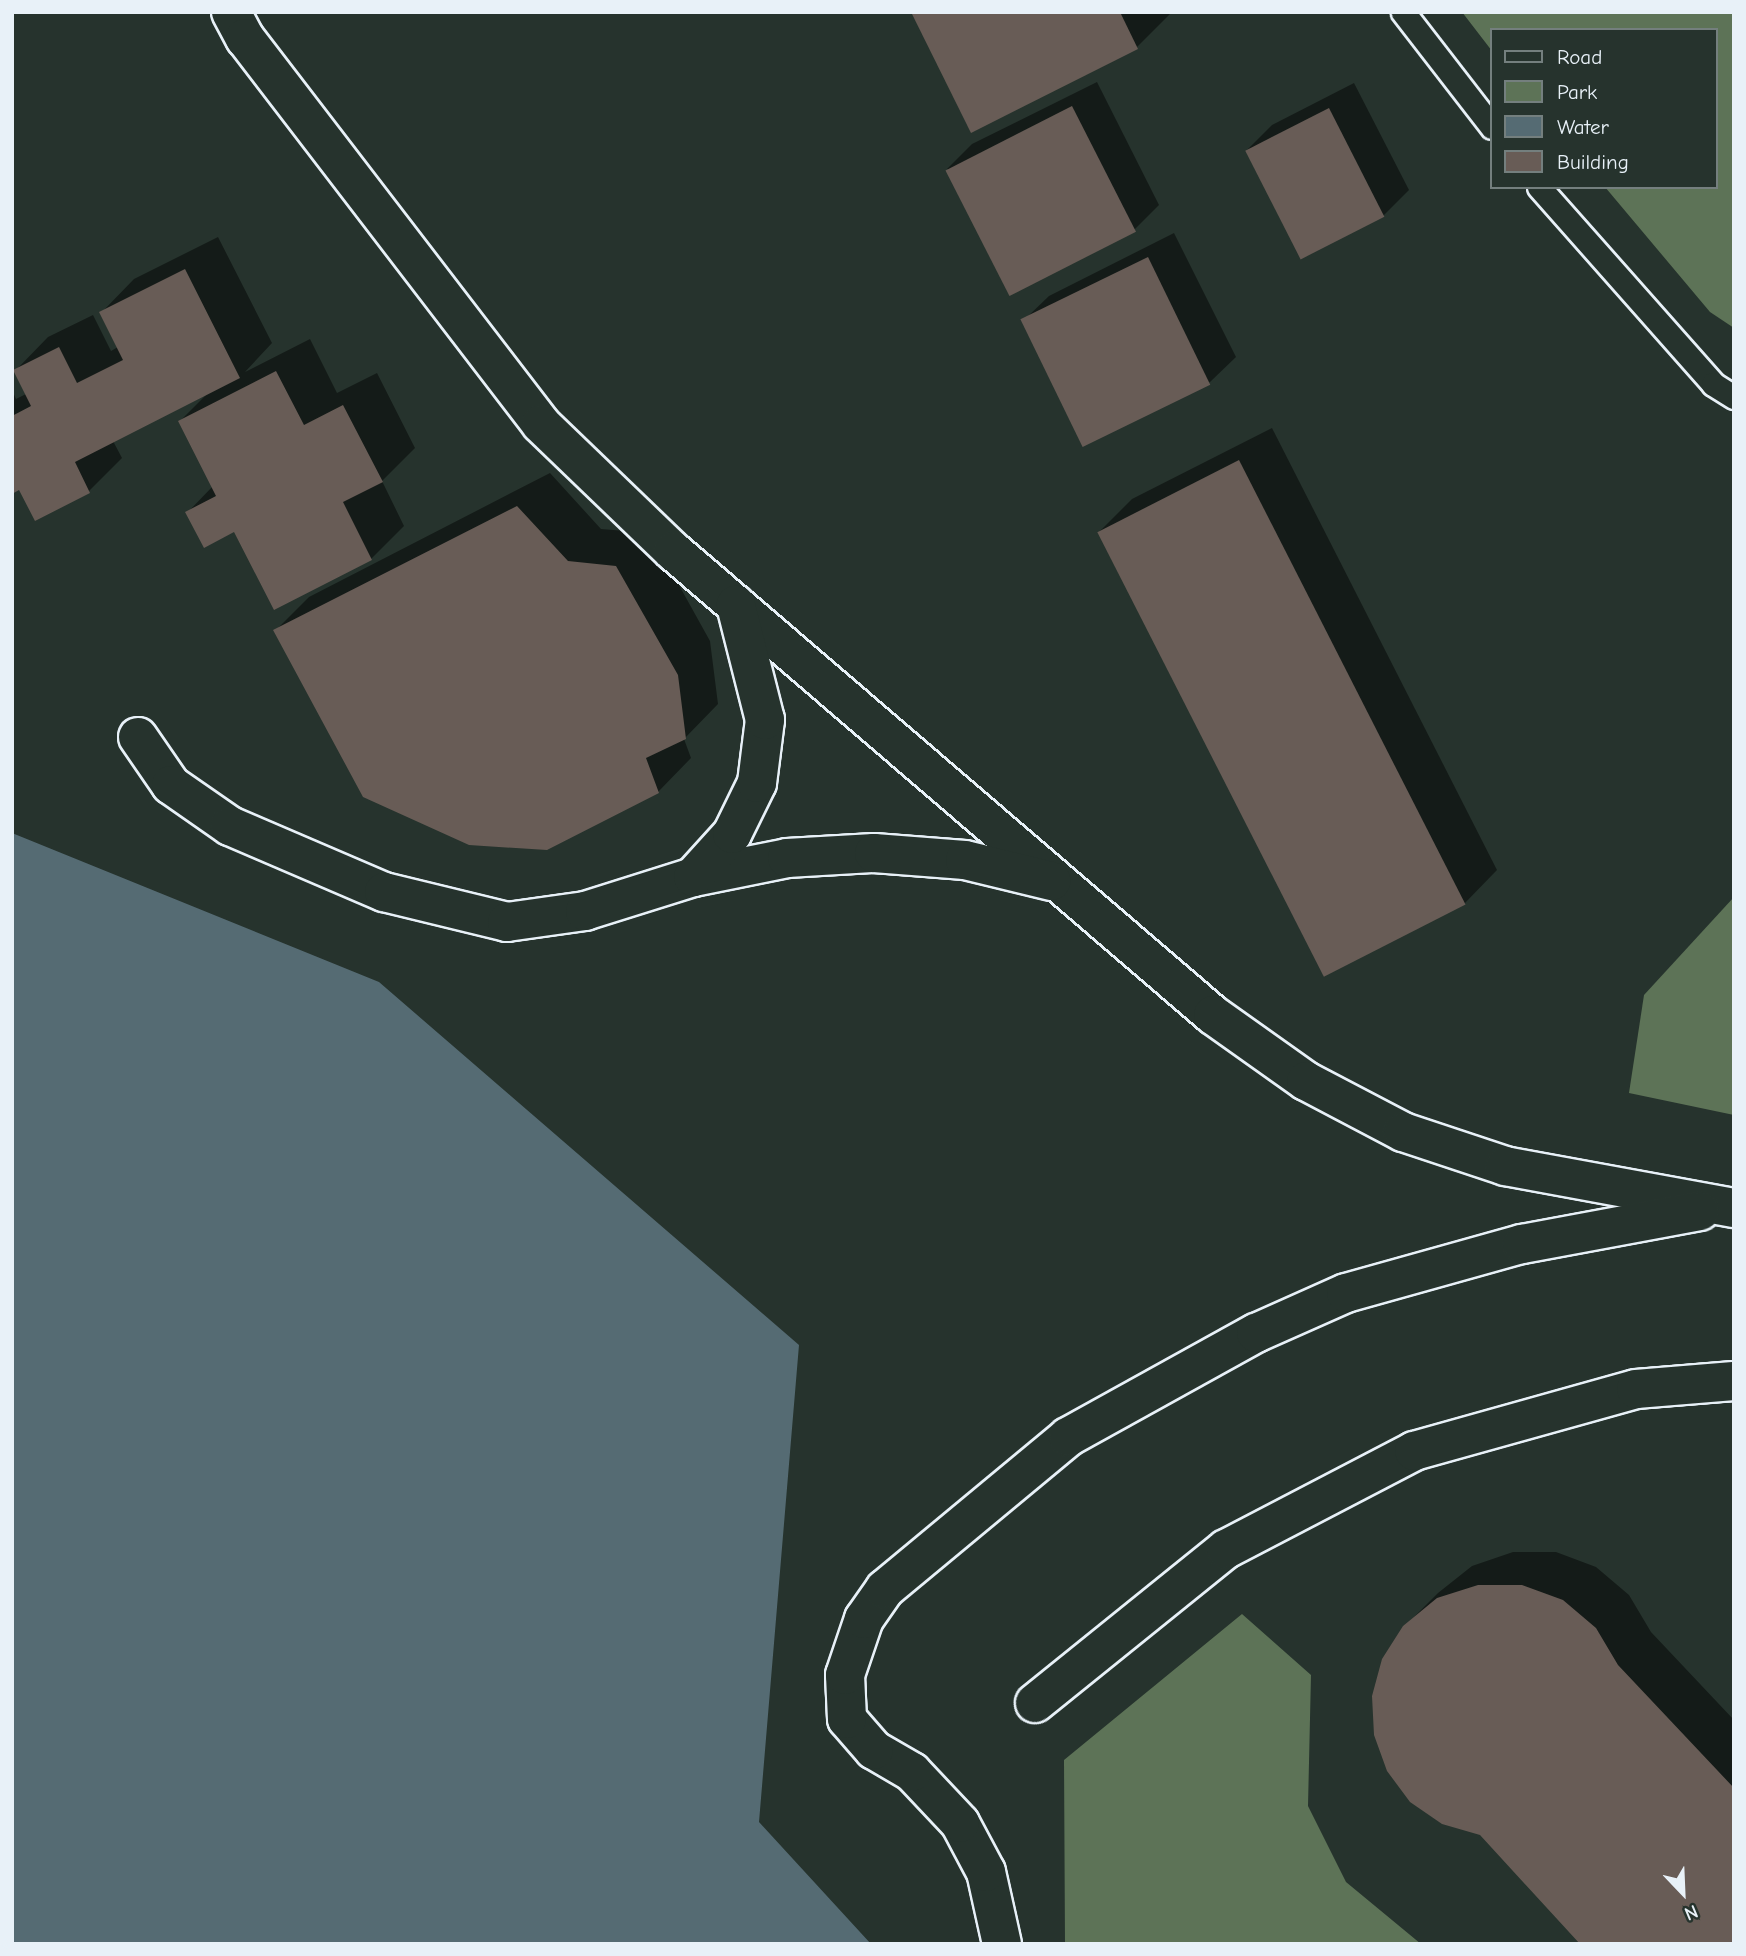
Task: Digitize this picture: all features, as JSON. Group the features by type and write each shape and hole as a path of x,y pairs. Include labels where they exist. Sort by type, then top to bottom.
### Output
{"street":[{"path":"231,12 245,38 541,424 673,551 1213,1015 1306,1081 1404,1132 1505,1166 1734,1209"},
{"path":"693,877 732,834 757,783 765,720 736,606"},
{"path":"138,737 171,785 230,826 384,892 507,922 585,911 693,877 788,858 874,853 965,860 1061,884"},
{"path":"1002,1944 986,1872 960,1823 912,1772 874,1750 847,1719 845,1675 864,1619 885,1589 1068,1437 1267,1328 1346,1293 1522,1244 1688,1212 1734,1209"},
{"path":"1035,1703 1226,1549 1414,1451 1636,1389 1734,1381"}],"lane":[{"path":"1403,12 1490,124"},
{"path":"1541,189 1713,384 1734,397"}],"green space":[{"path":"1462,12 1734,12 1734,328 1710,312 1607,189 1718,189 1718,28 1490,28 1490,48"},
{"path":"1734,897 1734,1115 1629,1093 1644,995"},
{"path":"1242,1614 1311,1675 1308,1806 1346,1882 1421,1944 1065,1944 1064,1760"}],"water":[{"path":"12,833 379,982 799,1345 759,1822 871,1944 12,1944"}],"building":[{"path":"911,12 1120,12 1138,49 971,133"},
{"path":"1072,106 1136,232 1009,296 945,170"},
{"path":"1329,108 1384,217 1301,259 1245,151"},
{"path":"1148,257 1210,385 1083,447 1020,319"},
{"path":"185,269 240,378 75,462 90,493 35,521 19,490 12,494 12,416 31,406 13,370 59,347 77,383 123,360 99,312"},
{"path":"276,371 304,425 343,405 383,482 343,502 372,560 274,610 234,532 204,548 185,512 216,496 178,421"},
{"path":"1239,460 1466,905 1324,977 1097,532"},
{"path":"517,506 568,561 616,566 678,675 686,739 646,758 659,793 547,850 469,845 363,797 273,630"},
{"path":"1478,1585 1522,1585 1563,1600 1596,1628 1618,1665 1734,1788 1734,1944 1580,1944 1480,1835 1442,1824 1410,1802 1387,1771 1374,1735 1372,1696 1382,1659 1403,1626 1437,1598"}]}
